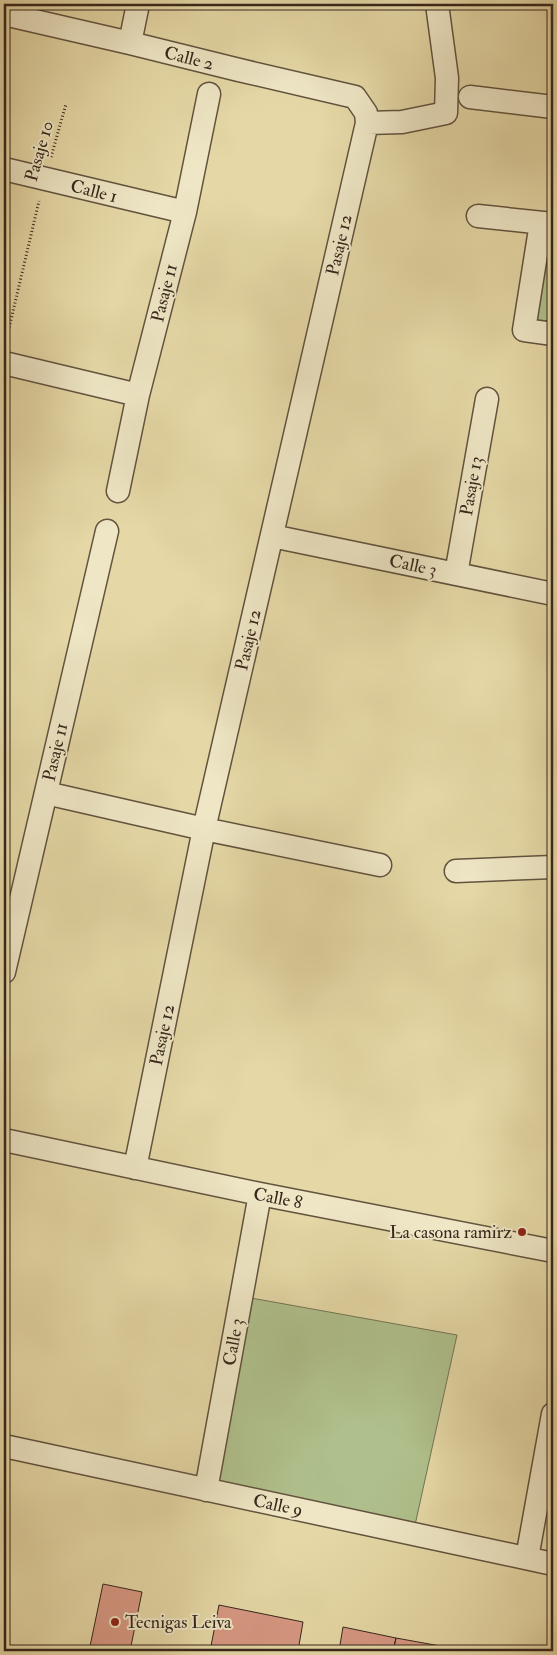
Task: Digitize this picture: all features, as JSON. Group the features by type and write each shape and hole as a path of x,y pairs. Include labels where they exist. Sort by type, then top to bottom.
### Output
{"street":[{"path":"130,42 138,4"},
{"path":"367,118 402,122 446,113 448,78 437,4"},
{"name":"Calle 2","path":"4,14 130,42 355,97 367,118"},
{"name":"Pasaje 11","path":"118,491 138,395 185,212 209,94"},
{"path":"470,97 553,107"},
{"name":"Pasaje 12","path":"135,1168 204,829 367,118"},
{"name":"Calle 1","path":"4,169 185,212"},
{"path":"478,216 547,224 524,330 553,334"},
{"path":"5,352 138,395"},
{"name":"Pasaje 13","path":"456,574 486,399"},
{"name":"Pasaje 11","path":"4,972 107,531"},
{"name":"Calle 3","path":"272,536 553,594"},
{"path":"46,793 204,829 380,864"},
{"path":"456,871 553,868"},
{"name":"Calle 8","path":"4,1140 260,1194 553,1251"},
{"name":"Calle 3","path":"206,1490 260,1194"},
{"path":"527,1558 553,1414"},
{"name":"Calle 9","path":"4,1446 553,1564"}],"path":[{"name":"Pasaje 10","path":"5,352 44,178 66,104"}],"green space":[{"path":"547,231 553,232 553,321 533,320"},
{"path":"251,1298 457,1335 415,1525 214,1484"}],"building":[{"name":"Tecnigas Leiva","path":"103,1584 142,1592 130,1651 89,1651"},
{"path":"219,1605 303,1622 298,1651 210,1651"},
{"path":"343,1627 396,1638 393,1651 339,1651"},
{"path":"396,1638 468,1651 393,1651"}],"place":[{"name":"La casona ramirz","path":"522,1232"},
{"name":"Tecnigas Leiva","path":"115,1622"}]}
